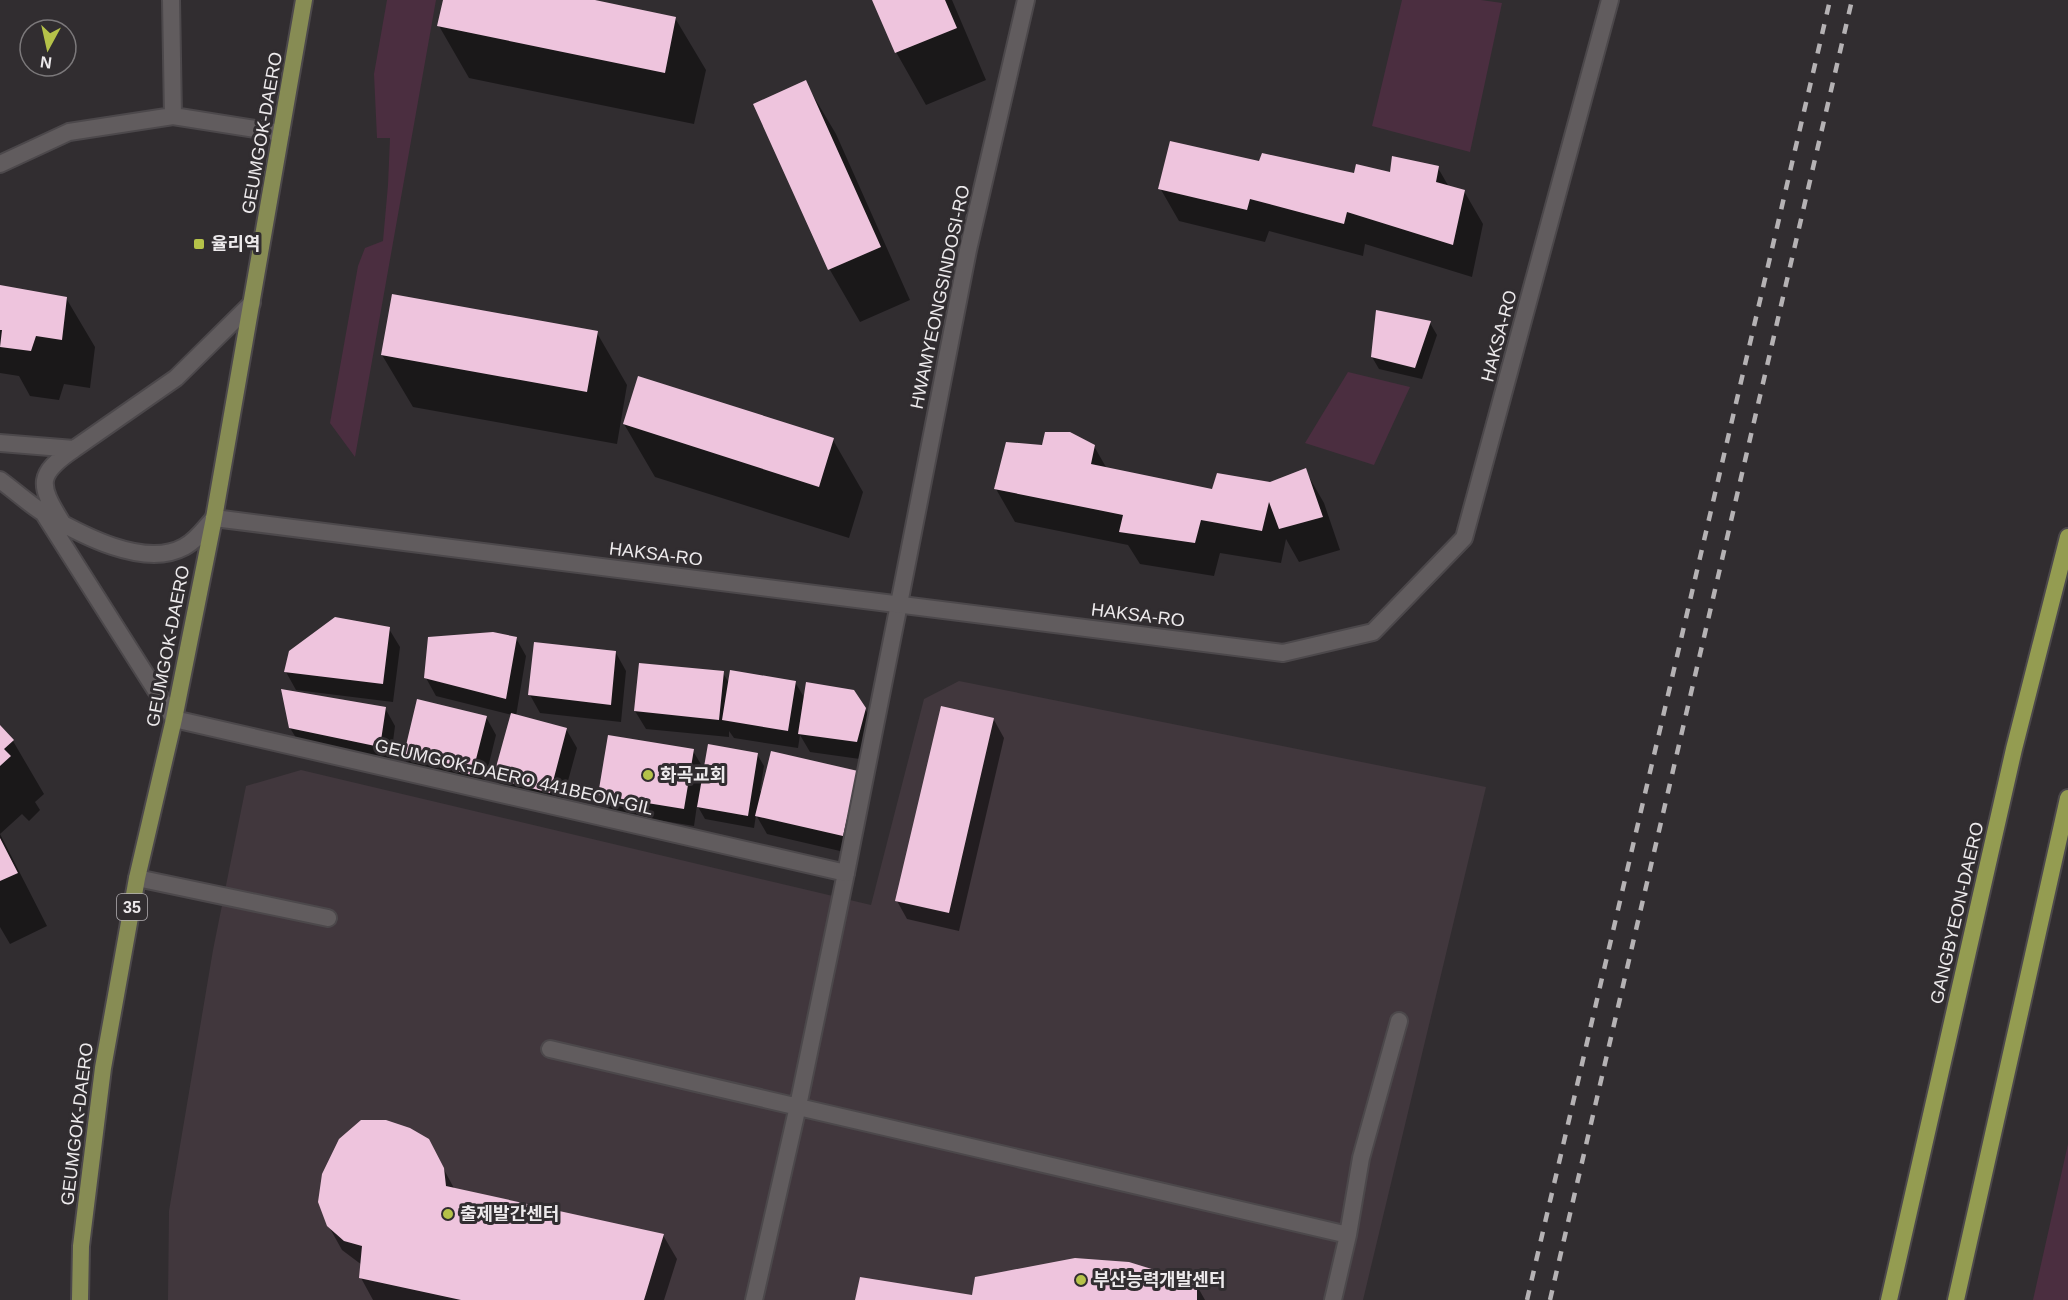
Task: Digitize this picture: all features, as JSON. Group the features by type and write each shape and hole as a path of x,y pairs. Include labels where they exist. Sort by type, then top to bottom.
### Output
{"highway":[{"name":"GANGBYEON-DAERO","path":"1889,1300 2014,748 2068,537"},
{"path":"1956,1300 2068,798"}],"main road":[{"path":"171,0 173,116"},
{"name":"GEUMGOK-DAERO","path":"80,1300 81,1246 102,1068 137,878 174,719 214,518 304,0"},
{"name":"HWAMYEONGSINDOSI-RO","path":"754,1300 798,1106 846,873 968,250 1026,0"},
{"name":"HAKSA-RO","path":"214,518 1283,652 1373,632 1464,538 1610,0"},
{"path":"0,164 69,132 173,116 281,133"},
{"path":"62,522 47,499 44,482 51,466 176,378 252,303"},
{"path":"0,443 74,449"},
{"path":"0,480 44,513 90,537 115,547 140,553 159,555 186,546 214,518"},
{"path":"44,513 174,719"},
{"name":"GEUMGOK-DAERO 441BEON-GIL","path":"174,719 846,873"},
{"path":"137,878 328,918"},
{"path":"1333,1300 1348,1235 1361,1158 1399,1021"},
{"path":"550,1049 1348,1235"}],"shaded area":[{"path":"387,0 436,0 355,457 330,423 358,266 365,248 383,241 390,138 377,138 374,74"},
{"path":"1402,0 1481,0 1502,3 1470,152 1372,126"},
{"path":"1348,372 1410,387 1374,465 1305,443"},
{"path":"959,681 1486,787 1363,1300 168,1300 169,1211 213,950 246,786 301,770 871,905 924,699"},
{"path":"2068,1144 2068,1300 2033,1300"}],"building":[{"path":"443,0 595,0 676,17 665,73 437,26"},
{"path":"872,0 945,0 957,28 895,53"},
{"path":"806,80 881,247 828,270 753,104"},
{"path":"1170,141 1259,161 1262,153 1354,173 1356,164 1390,172 1392,156 1439,166 1436,182 1465,190 1453,245 1347,212 1344,224 1250,199 1247,210 1158,189"},
{"path":"0,285 67,297 62,340 36,336 31,351 0,347 2,330 0,330"},
{"path":"392,294 598,331 587,392 381,355"},
{"path":"1376,310 1431,321 1415,368 1371,357"},
{"path":"638,376 834,438 819,487 623,424"},
{"path":"1045,432 1070,432 1095,445 1091,464 1212,489 1217,473 1270,482 1306,468 1323,517 1279,529 1269,502 1262,531 1201,520 1195,543 1119,532 1123,515 994,489 1006,442 1042,445"},
{"path":"335,617 390,627 383,684 284,672 289,651"},
{"path":"493,632 517,637 506,699 424,678 428,637"},
{"path":"534,642 616,651 611,705 528,695"},
{"path":"639,663 724,671 719,720 634,711"},
{"path":"730,670 796,681 788,731 722,720"},
{"path":"806,682 854,690 866,708 857,742 798,734"},
{"path":"281,689 386,707 380,747 289,728"},
{"path":"417,699 487,716 472,775 403,758"},
{"path":"941,706 994,718 949,913 895,901"},
{"path":"511,713 567,728 550,793 493,778"},
{"path":"0,725 14,740 4,749 11,756 0,766"},
{"path":"608,735 694,749 684,809 598,795"},
{"path":"708,744 758,753 748,816 697,807"},
{"path":"771,751 858,771 843,836 755,816"},
{"path":"0,838 18,873 0,881"},
{"name":"출제발간센터","path":"361,1120 386,1120 410,1128 429,1139 444,1168 446,1186 664,1234 644,1300 461,1300 359,1278 362,1246 344,1241 327,1226 318,1202 322,1174 339,1139"},
{"name":"부산능력개발센터","path":"1075,1258 1129,1262 1197,1283 1197,1300 855,1300 860,1277 972,1295 975,1277"}],"railway":[{"path":"1527,1300 1830,0"},
{"path":"1550,1300 1852,0"}],"place":[{"name":"율리역","path":"199,244"},
{"name":"화곡교회","path":"648,775"},
{"name":"출제발간센터","path":"448,1214"},
{"name":"부산능력개발센터","path":"1081,1280"}]}
